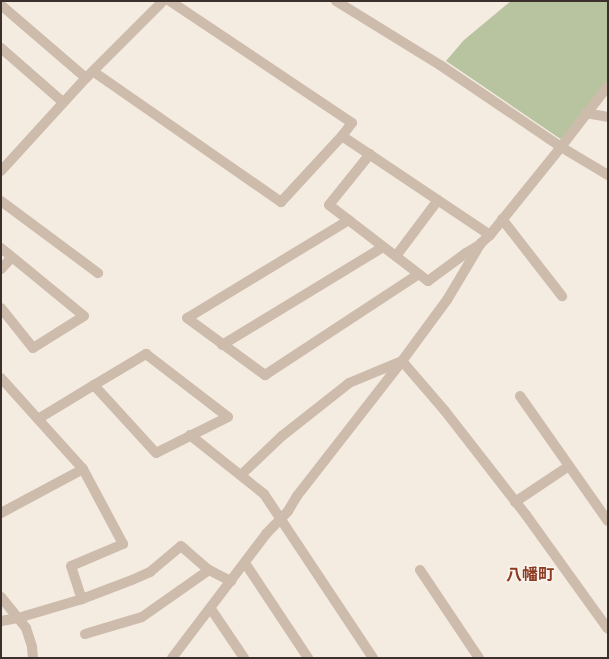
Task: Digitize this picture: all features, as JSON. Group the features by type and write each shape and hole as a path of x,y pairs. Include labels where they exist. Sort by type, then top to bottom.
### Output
{"street":[{"path":"1,171 63,102 163,1"},
{"path":"3,11 90,75 281,202 342,136 352,123 170,1"},
{"path":"336,1 440,65 561,147 608,175"},
{"path":"1,48 63,102"},
{"path":"370,154 329,205 428,281 490,235 608,86"},
{"path":"586,113 608,117"},
{"path":"342,136 490,235"},
{"path":"396,256 438,200"},
{"path":"1,201 98,272"},
{"path":"502,219 562,296"},
{"path":"349,220 186,318 265,375 419,274"},
{"path":"172,658 266,534 282,518 313,474 402,361 447,300 481,243"},
{"path":"222,345 383,247"},
{"path":"1,248 84,316 33,348 1,308"},
{"path":"1,269 12,257"},
{"path":"38,419 94,385 146,354 228,416 156,453 94,385"},
{"path":"241,475 282,436 349,383 402,361"},
{"path":"402,361 445,411 515,502 608,629"},
{"path":"1,378 83,469 123,544 71,566 82,599"},
{"path":"520,396 608,521"},
{"path":"190,435 264,494 282,518 373,658"},
{"path":"515,502 569,466"},
{"path":"1,513 83,469"},
{"path":"1,621 18,618 82,599 150,572 181,546 209,570 231,582"},
{"path":"245,563 308,658"},
{"path":"85,634 142,617 209,570"},
{"path":"420,570 479,658"},
{"path":"1,597 26,628 34,658"},
{"path":"210,609 244,658"}],"green space":[{"path":"511,1 608,1 608,81 562,140 446,61 464,40"}],"district":[{"name":"八幡町","path":"530,575"}]}
